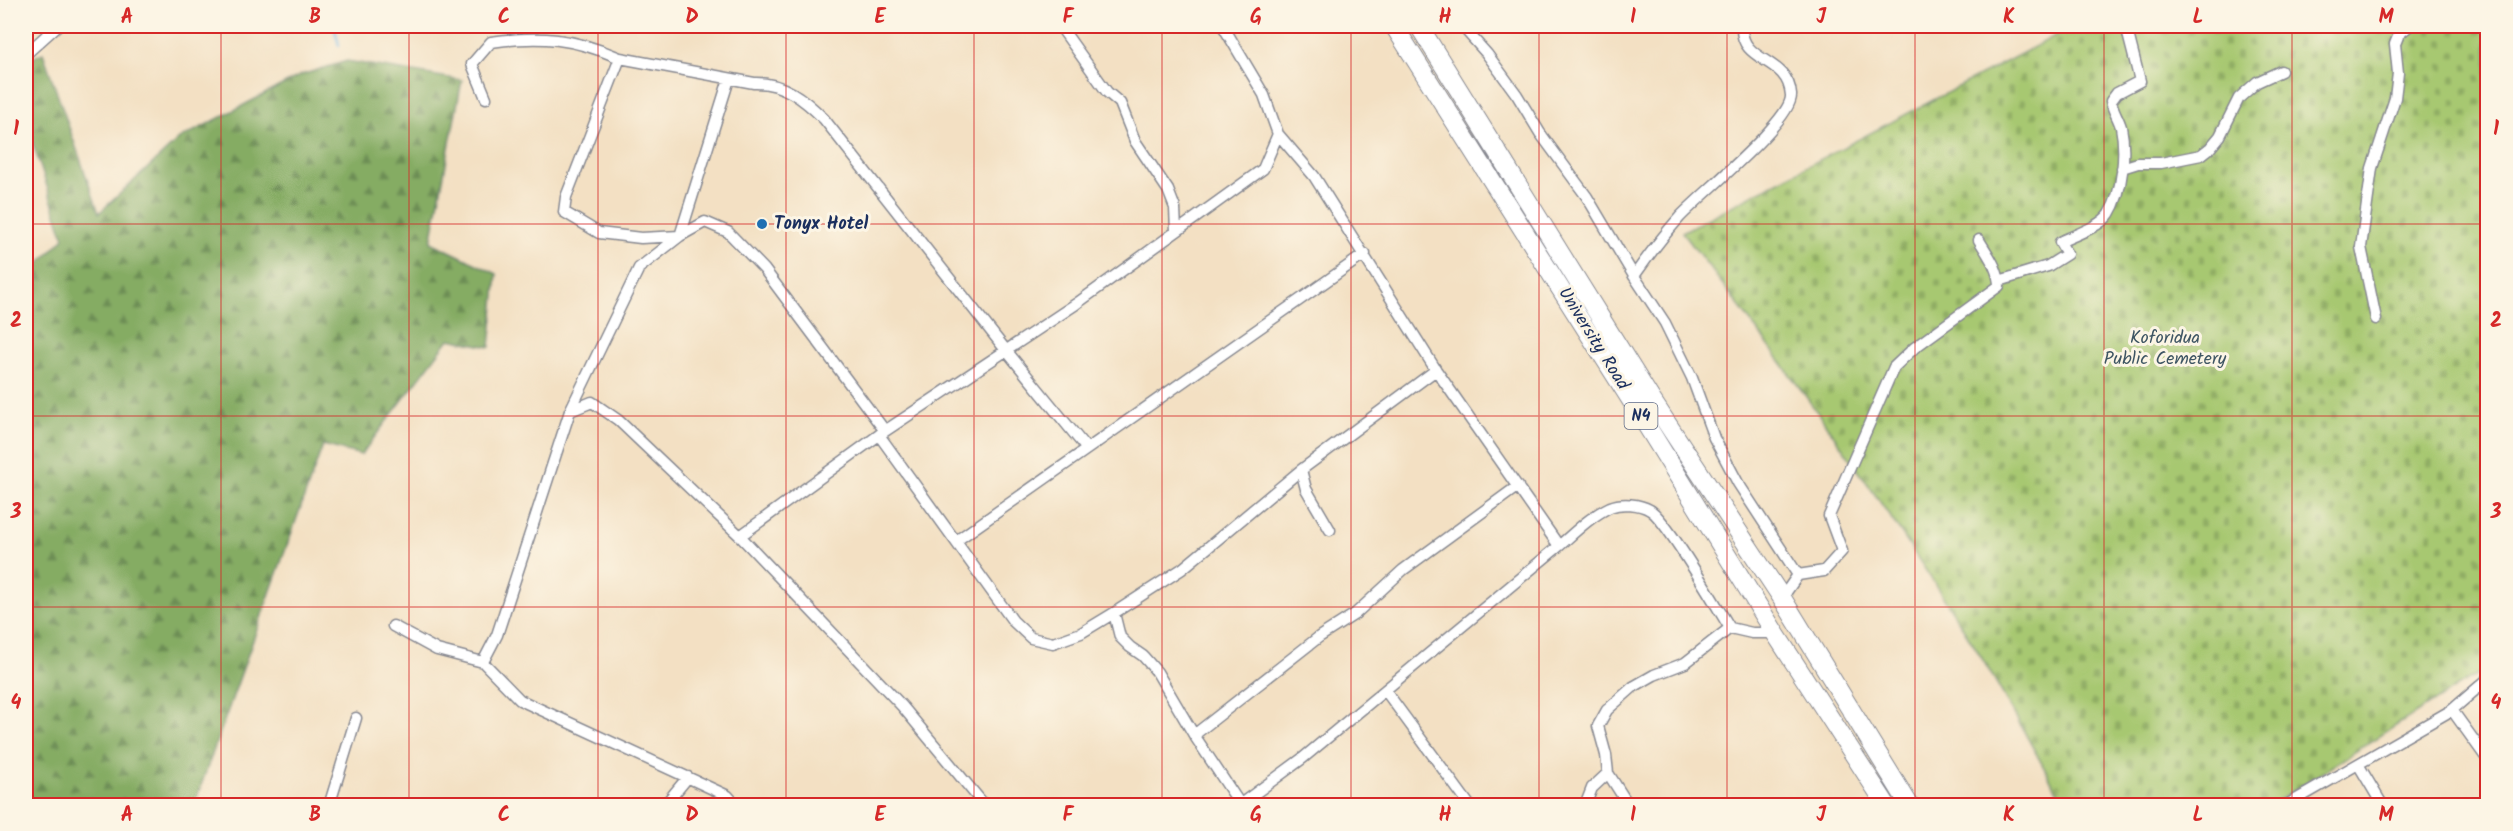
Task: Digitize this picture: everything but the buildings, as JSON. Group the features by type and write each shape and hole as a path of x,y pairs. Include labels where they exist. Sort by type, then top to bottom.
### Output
{"highway":[{"name":"University Road","path":"1394,26 1628,395 1774,633 1887,806"},
{"name":"University Road","path":"1419,26 1651,399 1782,598 1910,806"}],"street":[{"path":"26,54 57,26"},
{"path":"1060,26 1107,92 1120,103 1135,141 1168,190 1175,208 1176,231"},
{"path":"1223,26 1264,95 1278,134 1314,176 1436,370 1559,546"},
{"path":"1462,26 1487,54 1517,95 1540,133 1587,197 1634,276 1665,322 1692,378 1714,438 1733,474 1798,575"},
{"path":"1634,276 1679,218 1774,125 1789,105 1791,98 1789,84 1784,75 1779,68 1750,51 1742,26"},
{"path":"1999,281 2048,266 2067,254 2060,242 2108,215 2116,197 2124,147 2121,129 2111,101 2117,93 2140,81 2126,26"},
{"path":"2376,319 2361,247 2372,168 2395,98 2398,73 2395,44 2399,34 2409,26"},
{"path":"486,98 472,64 491,42 550,37 593,47 620,58 729,79 770,83 787,89 824,118 1005,350 1086,448"},
{"path":"620,58 566,197 564,212 599,233 641,238 680,236"},
{"path":"2122,168 2138,163 2162,163 2201,155 2220,136 2227,117 2239,98 2257,82 2281,71"},
{"path":"680,236 729,79"},
{"path":"740,536 882,433 1076,304 1263,169 1278,134"},
{"path":"483,662 496,635 570,411 639,268 680,236 705,222 728,232 764,269 1013,621 1031,638 1053,643 1081,633 1182,569 1301,470 1436,370"},
{"path":"1782,598 1798,575 1824,571 1842,551 1829,516 1894,367 1914,348 1999,286 1994,265 1979,240"},
{"path":"956,541 1365,254"},
{"path":"570,411 592,402 618,420 740,536 902,706 985,806"},
{"path":"1301,470 1306,489 1330,530"},
{"path":"1194,735 1266,677 1355,614 1403,570 1518,486"},
{"path":"1114,613 1120,637 1143,656 1157,672 1239,805 1303,758 1592,518 1612,506 1632,504 1652,511 1730,627 1752,633 1774,633"},
{"path":"393,626 437,650 483,662 520,700 728,796 737,806"},
{"path":"1629,806 1608,773 1598,726 1607,710 1633,687 1653,675 1685,663 1730,627"},
{"path":"2285,806 2452,710 2487,679"},
{"path":"1385,690 1470,806"},
{"path":"2452,710 2487,760"},
{"path":"343,806 330,803 356,717"},
{"path":"2358,764 2383,806"},
{"path":"1586,806 1592,788 1608,773"},
{"path":"664,806 688,777"}],"green space":[{"name":"Koforidua Public Cemetery","path":"2074,26 2487,26 2487,668 2271,805 2065,805 1981,656 1901,532 1794,380 1682,232"},
{"path":"43,53 99,213 179,139 301,75 347,61 462,80 431,242 497,274 490,347 449,339 361,455 323,445 194,805 26,805 26,442 28,440 26,435 26,277 64,238 26,123 26,61"}],"waterway":[{"path":"334,26 339,45"}],"place":[{"name":"Tonyx Hotel","path":"762,224"}]}
